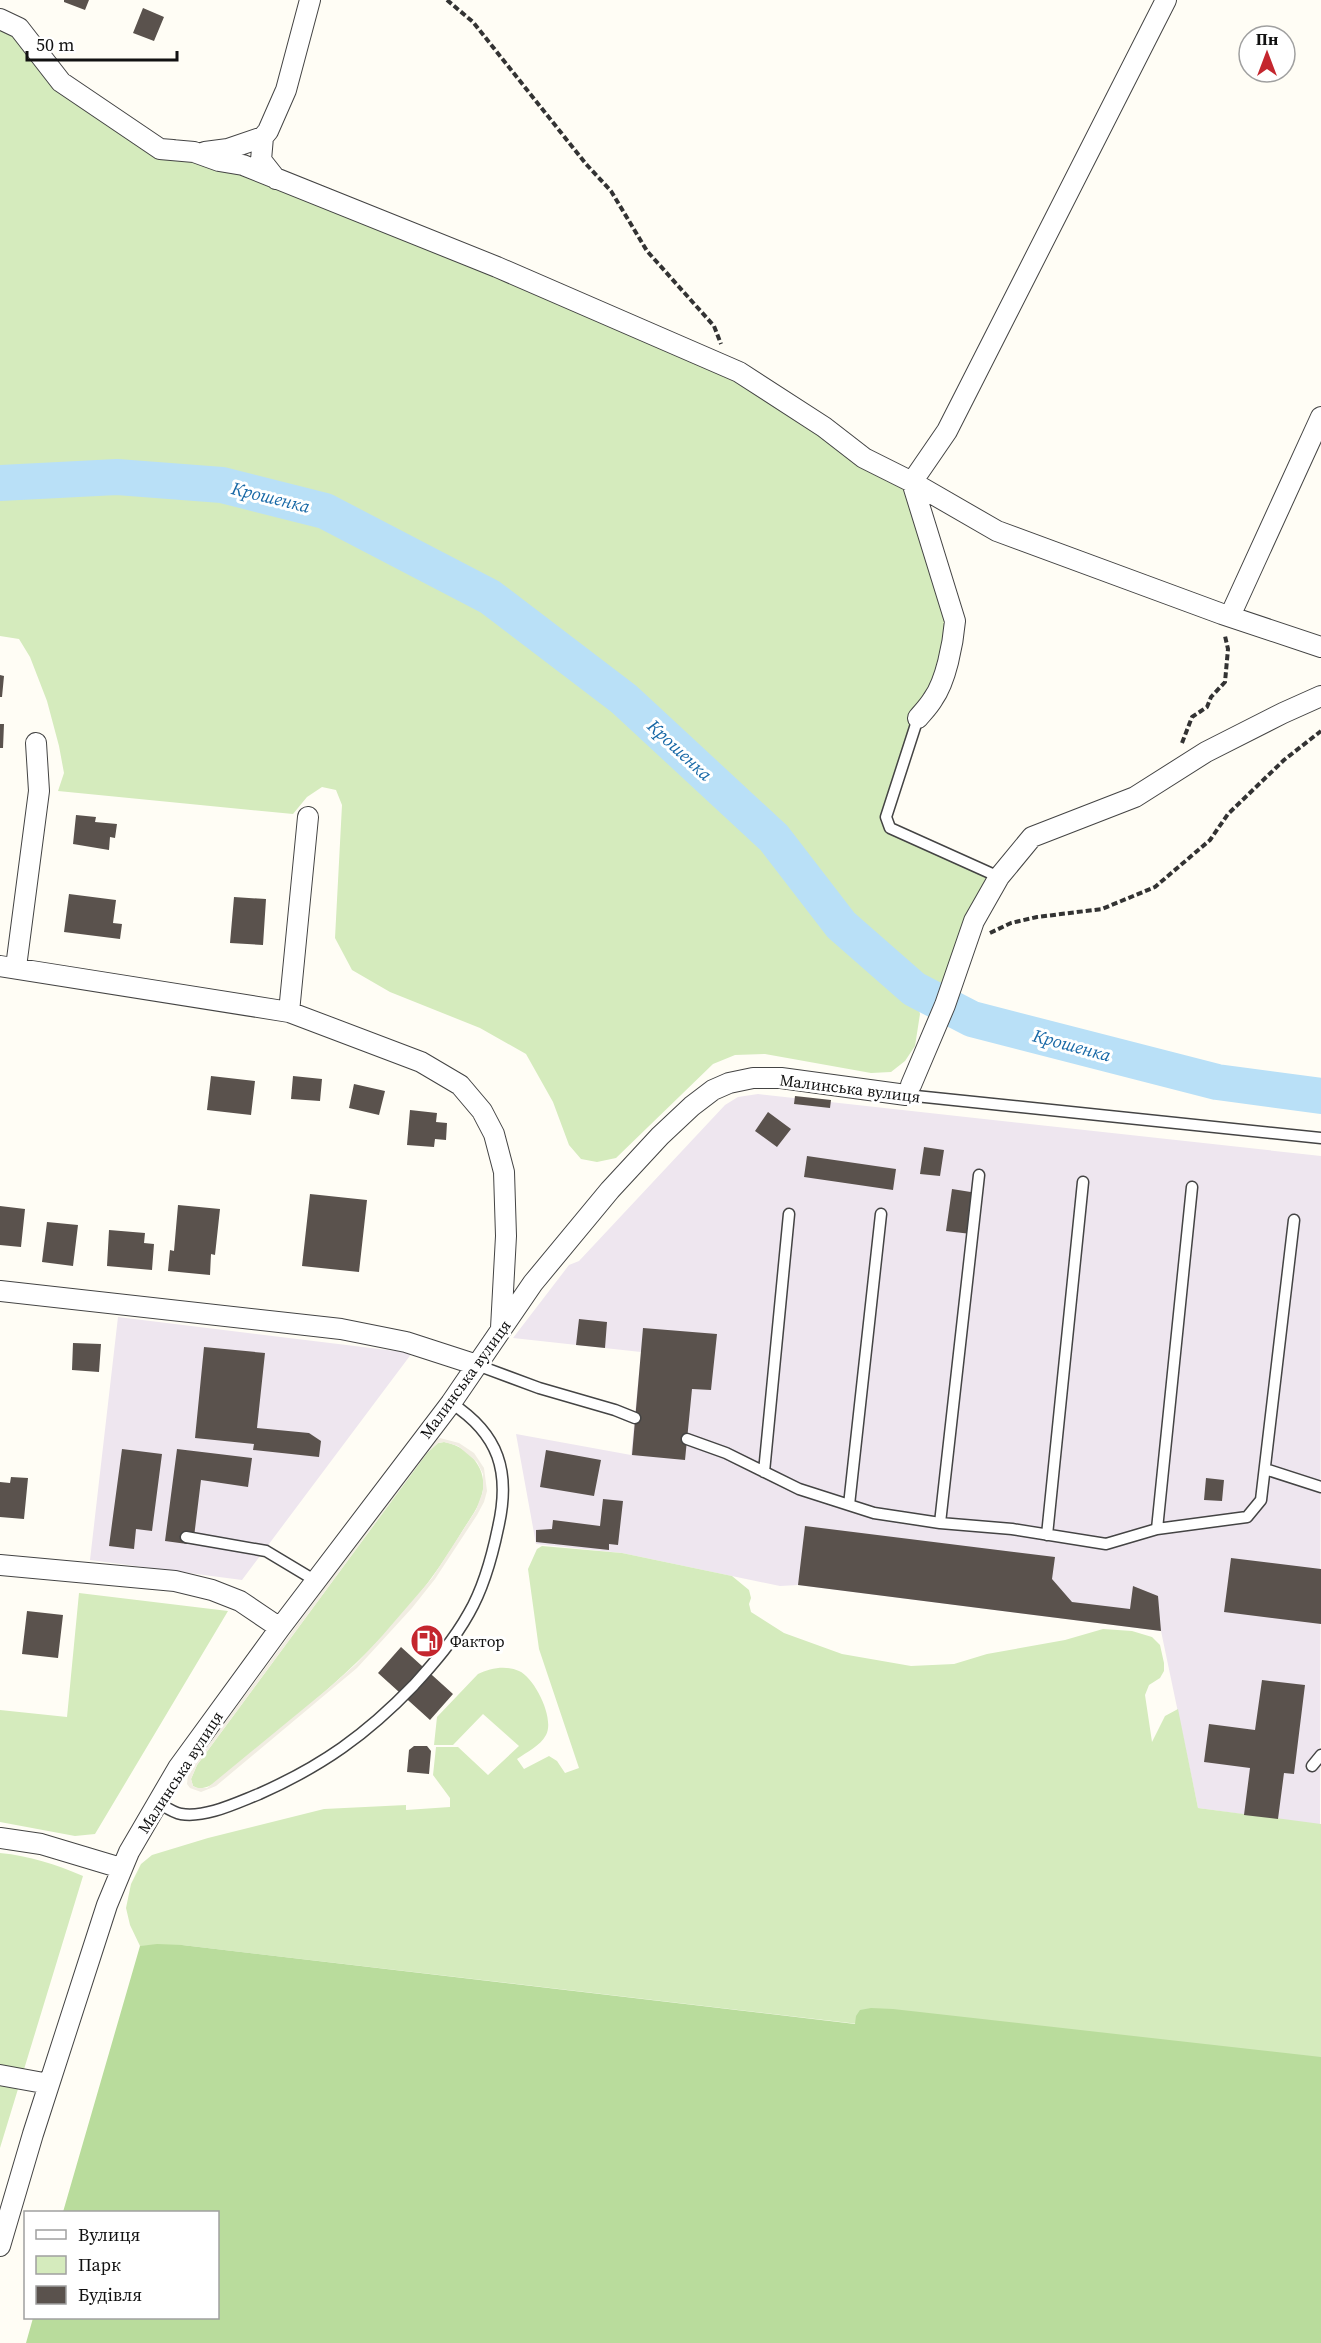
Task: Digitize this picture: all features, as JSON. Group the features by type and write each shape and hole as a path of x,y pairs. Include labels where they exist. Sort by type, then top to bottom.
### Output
{"street":[{"path":"276,179 261,160 263,138 286,90 310,0"},
{"path":"912,482 947,431 1166,0"},
{"path":"0,19 19,28 61,82 160,149 194,152 228,149 263,138"},
{"path":"194,152 219,161 243,165 497,267 739,372 824,428 864,458 912,482 997,531 1321,647"},
{"path":"1222,613 1321,417"},
{"path":"912,482 955,621 954,639 935,698 918,718"},
{"path":"908,1090 945,1005 974,921 999,877 1032,837 1135,797 1216,747 1321,696"},
{"path":"36,743 39,791 8,966 289,1012 421,1062 460,1085 482,1111 494,1134 504,1172 506,1272 501,1329"},
{"path":"289,1012 308,817"},
{"name":"Малинська вулиця","path":"0,2246 107,1905 121,1868 157,1802 178,1768 280,1628 451,1402 533,1283 610,1190 668,1129 713,1090 729,1083 753,1078 781,1078 908,1090"},
{"path":"0,1291 341,1329 406,1342 477,1365"},
{"path":"0,1565 175,1581 212,1590 240,1601 280,1628"},
{"path":"0,1838 41,1844 121,1868"},
{"path":"0,2074 50,2084"}],"lane":[{"path":"918,718 886,817 890,828 999,877"},
{"name":"Малинська вулиця","path":"908,1090 1321,1138"},
{"path":"940,1523 979,1175"},
{"path":"1047,1535 1083,1182"},
{"path":"1157,1529 1192,1187"},
{"path":"764,1472 789,1214"},
{"path":"849,1505 881,1214"},
{"path":"687,1439 726,1453 799,1489 874,1513 940,1523 1012,1529 1106,1544 1157,1529 1247,1517 1261,1500 1294,1220"},
{"path":"477,1365 539,1388 635,1418"},
{"path":"157,1802 180,1814 204,1813 239,1802 299,1776 352,1743 388,1712 440,1657 469,1613 485,1578 502,1510 503,1485 500,1461 488,1434 471,1416 451,1402"},
{"path":"1265,1469 1321,1487"},
{"path":"186,1537 266,1551 316,1581"},
{"path":"1312,1766 1321,1755"}],"path":[{"path":"447,0 473,22 586,164 611,191 647,251 714,326 726,359 739,372"},
{"path":"1167,776 1170,761 1183,742 1192,717 1207,707 1211,698 1226,682 1228,649 1222,613"},
{"path":"964,950 1011,923 1037,917 1102,909 1155,887 1210,840 1228,814 1284,760 1321,731"}],"shaded area":[{"path":"758,1094 1321,1156 1320,1825 1198,1808 1161,1631 798,1585 780,1586 622,1553 536,1544 516,1434 631,1455 641,1352 513,1338 569,1265 579,1261 725,1105 738,1097"},
{"path":"118,1317 412,1353 242,1580 90,1560"},
{"path":"440,1438 459,1443 474,1453 484,1468 487,1491 477,1515 435,1579 412,1608 357,1668 216,1786 201,1792 190,1788 187,1784 188,1775 218,1732 431,1443","holes":["444,1442 458,1446 477,1462 483,1474 483,1491 476,1510 432,1578 356,1664 330,1687 207,1788 193,1786 191,1779 197,1765 427,1453 438,1443"]}],"green space":[{"path":"0,19 61,82 160,149 194,152 739,372 912,482 955,621 918,718 886,817 890,828 999,877 945,1005 914,990 920,1014 915,1046 905,1061 891,1072 871,1073 765,1054 735,1055 713,1064 616,1158 597,1162 581,1159 569,1145 553,1102 526,1054 480,1028 390,992 352,970 335,938 342,805 336,790 322,787 307,797 293,814 58,791 64,773 47,701 30,657 19,639 0,636"},
{"path":"444,1442 460,1448 473,1458 481,1473 483,1489 475,1511 427,1584 371,1649 304,1710 213,1784 203,1788 193,1786 191,1779 197,1765 427,1453 438,1443"},
{"path":"542,1546 622,1553 732,1576 749,1590 751,1612 784,1633 842,1654 911,1666 954,1664 987,1654 1065,1640 1103,1629 1132,1631 1152,1637 1160,1645 1164,1671 1160,1678 1149,1685 1145,1695 1152,1742 1165,1716 1178,1709 1198,1808 1321,1824 1321,2078 182,1945 140,1946 130,1925 126,1908 131,1884 141,1864 152,1855 208,1838 324,1809 406,1805 406,1810 450,1807 450,1798 433,1775 436,1747 458,1747 488,1775 519,1746 483,1714 453,1745 434,1745 437,1717 478,1674 503,1668 519,1671 531,1682 542,1700 548,1719 548,1728 540,1742 517,1759 524,1769 549,1756 557,1761 565,1773 579,1768 539,1649 528,1569 537,1549"},
{"path":"79,1593 228,1611 95,1834 75,1836 0,1822 0,1710 67,1717"},
{"path":"0,1853 42,1861 83,1876 0,2148"},
{"path":"182,1945 855,2024 860,2010 893,2009 1321,2057 1321,2343 26,2343 33,2319 219,2319 219,2211 63,2211 140,1946"}],"building":[{"path":"64,0 89,0 85,10 64,2"},
{"path":"143,8 164,17 154,41 133,33"},
{"path":"0,675 4,676 2,697 0,697"},
{"path":"0,724 4,724 3,748 0,748"},
{"path":"76,815 96,817 95,822 117,824 115,838 110,837 109,850 73,844"},
{"path":"69,894 116,900 113,923 122,924 120,939 64,932"},
{"path":"234,897 266,899 263,945 230,943"},
{"path":"211,1076 255,1081 251,1115 207,1110"},
{"path":"293,1076 322,1079 320,1101 291,1099"},
{"path":"354,1084 385,1091 379,1115 349,1108"},
{"path":"795,1096 831,1100 830,1108 794,1104"},
{"path":"410,1110 437,1113 436,1122 447,1123 446,1140 435,1139 434,1147 407,1145"},
{"path":"768,1112 791,1129 777,1147 755,1131"},
{"path":"924,1147 944,1150 940,1176 920,1174"},
{"path":"807,1156 896,1169 893,1190 804,1177"},
{"path":"952,1189 977,1193 971,1234 946,1231"},
{"path":"310,1194 367,1200 359,1272 302,1266"},
{"path":"178,1205 220,1209 215,1255 211,1254 210,1275 168,1271 170,1250 174,1251"},
{"path":"0,1206 25,1209 21,1247 0,1245"},
{"path":"47,1222 78,1225 73,1266 42,1262"},
{"path":"109,1230 145,1233 144,1243 154,1244 152,1270 107,1266"},
{"path":"579,1319 607,1322 605,1348 576,1345"},
{"path":"643,1328 717,1334 711,1390 692,1389 685,1460 632,1455"},
{"path":"73,1343 101,1344 99,1372 72,1370"},
{"path":"204,1347 265,1353 257,1428 309,1433 321,1441 319,1457 253,1450 254,1444 195,1438"},
{"path":"122,1449 162,1454 152,1531 136,1529 134,1549 109,1546"},
{"path":"177,1449 252,1458 248,1487 201,1480 194,1537 187,1544 165,1541"},
{"path":"546,1450 601,1460 594,1496 540,1487"},
{"path":"11,1477 28,1478 24,1519 0,1517 0,1482 10,1483"},
{"path":"1206,1478 1224,1480 1222,1501 1204,1500"},
{"path":"603,1499 623,1501 618,1545 609,1544 609,1550 536,1542 536,1530 552,1529 553,1520 600,1526"},
{"path":"805,1526 1055,1557 1052,1579 1072,1602 1130,1609 1133,1586 1158,1596 1161,1631 798,1585"},
{"path":"1231,1558 1321,1569 1321,1624 1224,1612"},
{"path":"27,1611 63,1615 58,1658 22,1654"},
{"path":"401,1647 453,1694 430,1720 378,1673"},
{"path":"1262,1680 1305,1685 1294,1774 1284,1773 1278,1819 1244,1815 1250,1768 1204,1762 1209,1724 1255,1730"},
{"path":"414,1746 427,1746 431,1751 429,1774 407,1772 409,1750"}],"waterway":[{"name":"Крошенка","path":"0,483 117,477 222,485 325,511 490,597 624,699 774,838 841,925 914,989 972,1019 1217,1082 1321,1096"}],"place":[{"name":"Фактор","path":"427,1641"}]}
